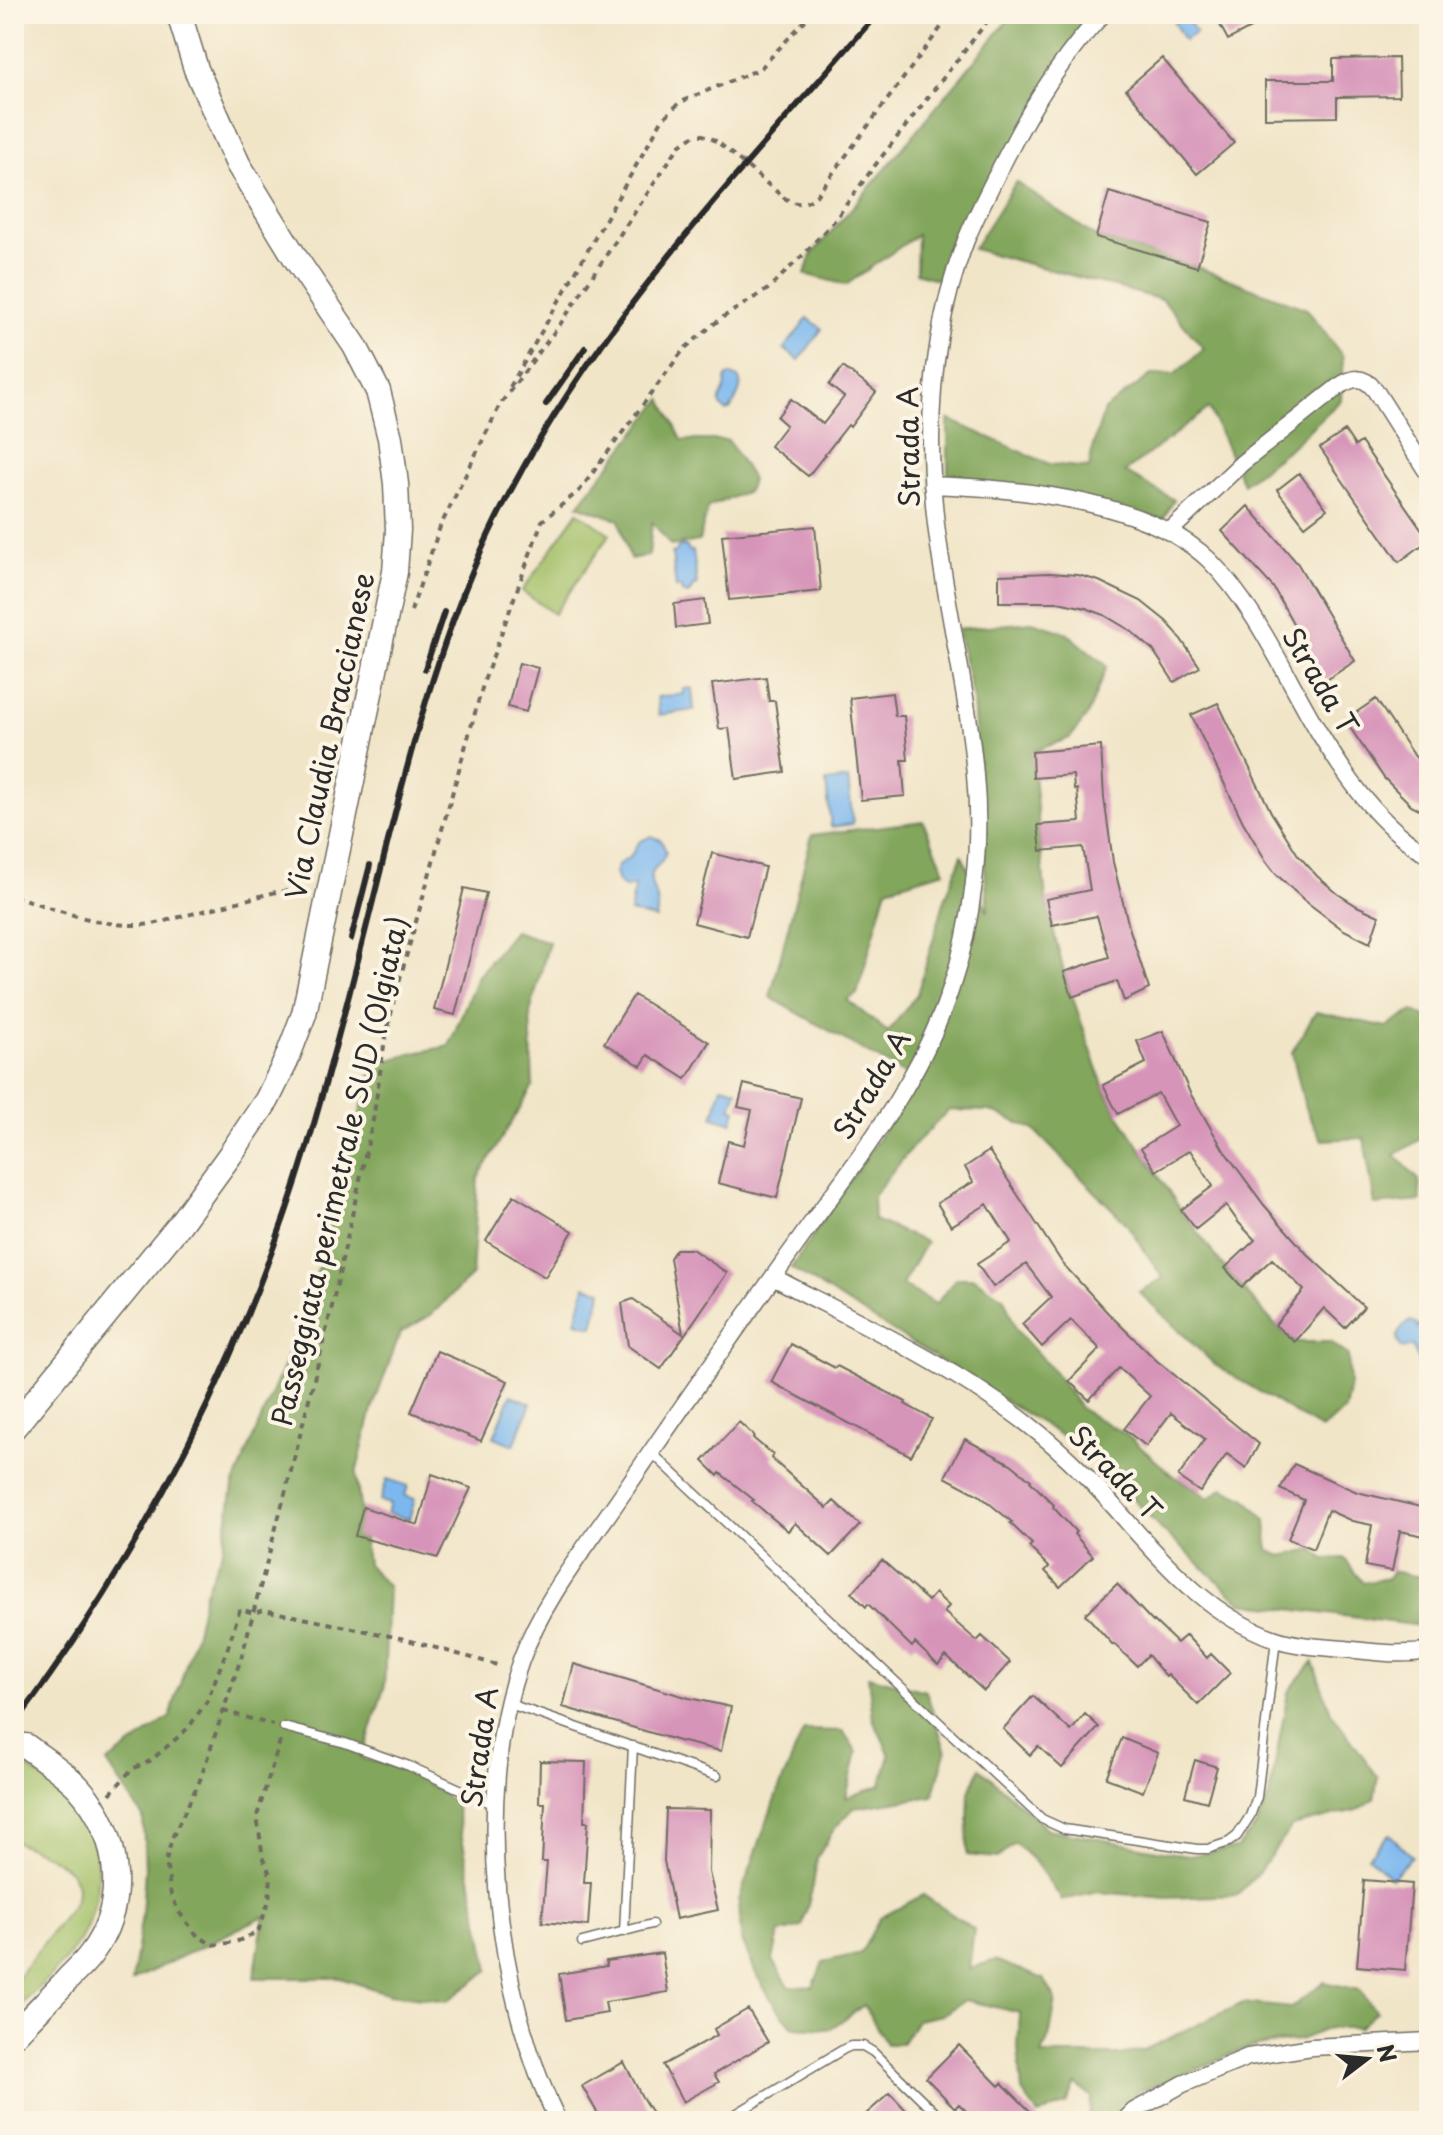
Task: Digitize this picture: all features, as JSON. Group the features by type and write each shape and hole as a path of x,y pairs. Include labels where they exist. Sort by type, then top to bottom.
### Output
{"main road":[{"name":"Via Claudia Braccianese","path":"14,1427 179,1225 267,1100 286,1061 304,1014 395,572 398,530 396,484 390,438 378,391 355,346 296,259 238,164 196,69 179,14"},
{"path":"14,2035 90,1956 104,1931 113,1903 116,1873 109,1840 95,1811 72,1782 26,1746"}],"street":[{"name":"Strada A","path":"558,2121 532,2062 509,1978 498,1901 496,1805 507,1703 529,1642 549,1603 773,1277 874,1137 915,1072 949,994 966,931 975,855 976,781 932,485 931,416 936,355 949,292 968,236 1013,142 1073,49 1103,14"},
{"path":"1170,531 1242,463 1338,387 1356,378 1370,383 1429,475"},
{"name":"Strada T","path":"932,485 990,487 1036,494 1109,510 1170,531 1208,560 1239,597 1325,742 1369,804 1399,834 1429,855"},
{"name":"Strada T","path":"773,1277 922,1356 1011,1412 1065,1455 1165,1565 1190,1588 1248,1627 1276,1639 1317,1647 1395,1654 1429,1651"},
{"path":"1124,2121 1134,2111 1183,2084 1248,2057 1312,2047 1429,2041"}],"lane":[{"path":"651,1452 1042,1819 1064,1829 1197,1849 1220,1846 1237,1836 1250,1816 1257,1797 1276,1639"},
{"path":"507,1703 717,1776"},
{"path":"284,1727 345,1743 409,1766 496,1805"},
{"path":"624,1932 633,1746"},
{"path":"582,1942 652,1924"},
{"path":"724,2121 844,2049 857,2046 873,2052 944,2121"}],"path":[{"path":"410,616 440,527 501,403 662,120 687,99 760,69 811,14"},
{"path":"501,403 561,323 679,146 688,138 702,134 709,136 783,197 800,204 816,196 951,14"},
{"name":"Passeggiata perimetrale SUD (Olgiata)","path":"284,1727 257,1816 263,1859 271,1876 269,1901 258,1932 236,1942 212,1945 196,1934 179,1912 171,1895 166,1861 172,1838 200,1780 254,1613 331,1311 373,1120 395,996 484,681 542,521 580,490 684,349 720,319 768,289 835,220 993,14"},
{"path":"14,896 114,925 133,927 276,892 329,889"},
{"path":"95,1811 132,1769 150,1761 189,1727 207,1701 240,1609 254,1613 264,1610 400,1638 518,1670"},
{"path":"223,1711 284,1727"}],"green space":[{"path":"1013,14 1096,14 939,280 916,273 917,235 846,285 805,274 812,254"},
{"path":"1016,182 1096,237 1197,267 1307,309 1343,357 1341,400 1291,447 1243,484 1209,408 1125,472 1174,500 1164,518 1134,517 948,481 948,419 1049,464 1089,468 1104,410 1151,375 1175,374 1204,349 1163,300 973,249"},
{"path":"662,399 682,440 728,440 752,479 748,491 708,507 699,541 671,546 652,522 649,555 630,559 619,520 578,505"},
{"path":"578,512 610,534 554,614 522,591"},
{"path":"1032,622 1067,633 1107,666 1087,716 1070,738 1032,752 1046,899 1064,972 1103,1085 1118,1114 1181,1210 1225,1268 1275,1325 1295,1342 1330,1342 1348,1355 1350,1384 1345,1410 1321,1429 1215,1365 1139,1292 1163,1278 1126,1223 1033,1129 990,1111 949,1110 914,1145 873,1196 874,1220 926,1242 902,1285 936,1304 956,1278 974,1278 1004,1298 1017,1331 1055,1373 1081,1409 1127,1435 1171,1474 1209,1498 1223,1488 1245,1498 1266,1520 1268,1550 1281,1556 1313,1549 1324,1559 1344,1558 1363,1583 1388,1578 1392,1571 1414,1576 1429,1575 1429,1627 1242,1603 1163,1531 1089,1453 791,1268 917,1081 770,997 812,835 923,821 945,871 887,888 857,994 847,1000 888,1032 917,994 945,899 962,855 988,912 973,699 957,629"},
{"path":"514,931 549,942 530,1013 533,1086 478,1178 472,1275 431,1315 400,1333 371,1413 356,1474 367,1564 388,1587 384,1688 362,1759 406,1768 455,1803 489,1970 447,2001 390,1994 340,1978 254,1978 264,1916 132,1981 142,1914 145,1869 143,1817 107,1763 170,1717 204,1594 223,1549 233,1486 307,1310 373,1065 449,1046 477,977"},
{"path":"1413,1011 1429,1018 1429,1134 1395,1155 1419,1180 1421,1201 1375,1205 1364,1138 1322,1140 1305,1108 1292,1052 1316,1012 1387,1027"},
{"path":"1313,1662 1331,1712 1378,1777 1374,1799 1357,1810 1292,1826 1238,1895 1166,1898 1099,1892 1062,1900 1035,1862 1015,1843 998,1858 967,1855 969,1792 980,1768 1047,1829 1189,1856 1237,1848 1255,1827 1269,1797 1288,1692"},
{"path":"868,1676 926,1691 946,1752 933,1796 854,1808 834,1829 817,1858 802,1927 779,1933 773,1960 789,1986 813,1987 823,1962 861,1953 880,1918 923,1895 974,1929 969,1969 995,1960 1044,1979 1056,2000 1050,2034 1042,2055 1121,2055 1144,2050 1243,2003 1291,2008 1324,1982 1360,1990 1376,2012 1358,2028 1329,2028 1299,2040 1256,2046 1138,2091 1112,2121 1089,2121 1091,2097 1076,2084 1067,2104 1038,2115 1022,2091 1018,2048 1020,2013 965,2000 942,2015 917,2020 902,2044 886,2044 864,2005 830,2029 793,2027 757,1976 741,1938 739,1900 776,1796 804,1730 843,1731 857,1752 846,1798 881,1785 890,1755 873,1719"},
{"path":"25,1766 55,1788 80,1816 94,1848 97,1883 90,1918 74,1949 14,2012 14,1982 74,1903 77,1890 69,1870 48,1856 14,1841 14,1780"}],"water":[{"path":"1169,14 1185,14 1196,33 1184,40"},
{"path":"808,318 822,329 799,360 784,349"},
{"path":"730,375 739,380 740,390 730,410 726,411 720,400 726,377"},
{"path":"682,546 693,551 697,585 687,594 680,587 676,588 672,553"},
{"path":"692,688 694,710 659,715 657,697 684,694 683,689"},
{"path":"848,779 853,824 831,827 826,782"},
{"path":"651,836 661,840 666,851 652,875 657,902 656,919 630,912 635,886 624,888 615,873 618,865 630,857 639,842"},
{"path":"722,1086 737,1090 731,1108 736,1110 732,1123 713,1117"},
{"path":"585,1286 602,1290 593,1326 576,1322"},
{"path":"1429,1320 1429,1376 1418,1361 1413,1346 1403,1349 1398,1337 1403,1326 1411,1321 1418,1328"},
{"path":"511,1395 531,1403 514,1445 494,1437"},
{"path":"387,1479 408,1486 405,1496 415,1499 409,1519 387,1513 390,1504 380,1501"},
{"path":"1389,1834 1412,1856 1391,1878 1368,1856"}],"building":[{"path":"1214,14 1277,14 1228,40"},
{"path":"1162,58 1234,143 1197,174 1126,89"},
{"path":"1398,58 1399,96 1337,97 1337,117 1265,118 1265,81 1333,81 1333,59"},
{"path":"1109,192 1211,222 1197,267 1096,237"},
{"path":"843,367 876,392 808,476 770,446 786,425 777,417 791,399 823,424 844,397 829,385"},
{"path":"1345,431 1355,446 1361,442 1429,540 1399,562 1320,448"},
{"path":"1299,473 1327,509 1305,526 1277,490"},
{"path":"1248,506 1298,564 1355,661 1325,681 1273,587 1222,531"},
{"path":"815,526 821,591 729,600 722,535"},
{"path":"999,575 1078,575 1099,581 1141,601 1176,632 1200,667 1174,682 1153,650 1131,631 1104,615 1058,602 999,602"},
{"path":"705,600 708,624 676,628 674,604"},
{"path":"519,663 538,668 526,712 508,707"},
{"path":"766,677 769,701 775,701 785,772 736,779 729,728 719,729 712,684"},
{"path":"892,693 895,716 904,716 908,760 902,760 905,796 861,800 850,698"},
{"path":"1376,699 1411,752 1429,772 1429,814 1411,805 1384,778 1345,720"},
{"path":"1218,703 1271,812 1298,855 1338,894 1379,916 1370,943 1342,929 1304,900 1266,861 1243,822 1191,715"},
{"path":"1101,746 1113,862 1149,989 1124,1001 1117,981 1072,997 1064,972 1109,957 1097,916 1052,925 1046,899 1090,890 1083,847 1041,851 1038,825 1080,822 1077,789 1074,790 1073,775 1033,778 1032,752"},
{"path":"712,853 765,867 747,937 694,923"},
{"path":"464,888 486,893 455,1015 434,1010"},
{"path":"634,995 709,1042 686,1079 648,1055 641,1066 604,1043"},
{"path":"1163,1031 1190,1093 1223,1149 1264,1205 1307,1254 1364,1307 1345,1328 1324,1308 1295,1342 1275,1325 1304,1290 1272,1259 1242,1287 1225,1268 1255,1240 1226,1205 1196,1229 1181,1210 1213,1186 1190,1150 1156,1171 1141,1148 1176,1126 1158,1093 1118,1114 1103,1085 1146,1063 1137,1041"},
{"path":"744,1084 801,1098 777,1198 718,1183 728,1141 744,1145 752,1110 738,1107"},
{"path":"989,1151 1063,1264 1108,1313 1156,1360 1259,1444 1246,1468 1227,1454 1200,1492 1178,1477 1205,1439 1171,1413 1146,1446 1124,1429 1150,1396 1119,1368 1089,1400 1069,1381 1100,1349 1071,1320 1042,1347 1022,1324 1051,1297 1026,1264 993,1287 977,1264 1011,1242 987,1204 951,1226 937,1203 973,1182 965,1167"},
{"path":"514,1195 573,1231 545,1277 486,1241"},
{"path":"676,1249 692,1249 727,1273 661,1369 628,1346 622,1303 633,1299 683,1334 670,1258"},
{"path":"791,1344 906,1402 932,1419 911,1456 771,1382"},
{"path":"437,1351 508,1381 481,1441 411,1412"},
{"path":"739,1422 773,1455 771,1458 827,1508 834,1501 860,1525 831,1556 795,1523 788,1531 703,1461"},
{"path":"965,1439 1011,1464 1031,1480 1093,1556 1060,1587 1045,1571 1049,1567 1029,1547 1032,1544 1012,1522 979,1495 945,1477"},
{"path":"1294,1464 1357,1492 1429,1509 1429,1537 1400,1531 1392,1571 1365,1566 1372,1525 1352,1521 1328,1510 1313,1549 1288,1539 1304,1500 1280,1489"},
{"path":"432,1474 471,1488 438,1558 355,1536 363,1507 418,1525"},
{"path":"882,1560 928,1601 935,1593 949,1606 944,1612 977,1641 982,1636 1010,1662 984,1691 946,1656 938,1665 915,1643 912,1647 868,1604 866,1607 852,1593"},
{"path":"1117,1584 1177,1643 1186,1635 1207,1658 1211,1654 1230,1673 1198,1705 1168,1675 1166,1677 1148,1655 1137,1666 1085,1614"},
{"path":"574,1664 689,1698 731,1707 721,1751 563,1707"},
{"path":"1033,1696 1071,1731 1085,1714 1099,1727 1062,1768 1038,1746 1030,1755 1003,1729"},
{"path":"1122,1738 1158,1753 1143,1792 1106,1778"},
{"path":"1195,1760 1217,1767 1207,1802 1185,1796"},
{"path":"540,1761 586,1762 584,1822 588,1822 584,1883 591,1883 588,1926 542,1922 547,1862 542,1862 545,1803 539,1803"},
{"path":"666,1809 710,1810 709,1872 718,1910 676,1919 664,1861"},
{"path":"1364,1880 1412,1884 1405,1970 1357,1966"},
{"path":"662,1953 668,1992 605,2002 607,2013 566,2020 559,1974 607,1966 606,1961"},
{"path":"748,2009 768,2042 714,2074 719,2082 683,2102 663,2065 717,2035 714,2029"},
{"path":"959,2045 999,2086 1002,2083 1040,2121 976,2121 959,2104 955,2108 926,2078"},
{"path":"624,2062 657,2121 602,2121 582,2086"},
{"path":"890,2093 916,2121 858,2121"}],"railway":[{"path":"14,1725 62,1658 148,1519 222,1374 254,1298 308,1144 433,679 472,572 509,493 552,419 600,347 652,278 877,14"},
{"path":"546,404 585,348"},
{"path":"425,669 444,612"},
{"path":"351,939 370,865"}]}
